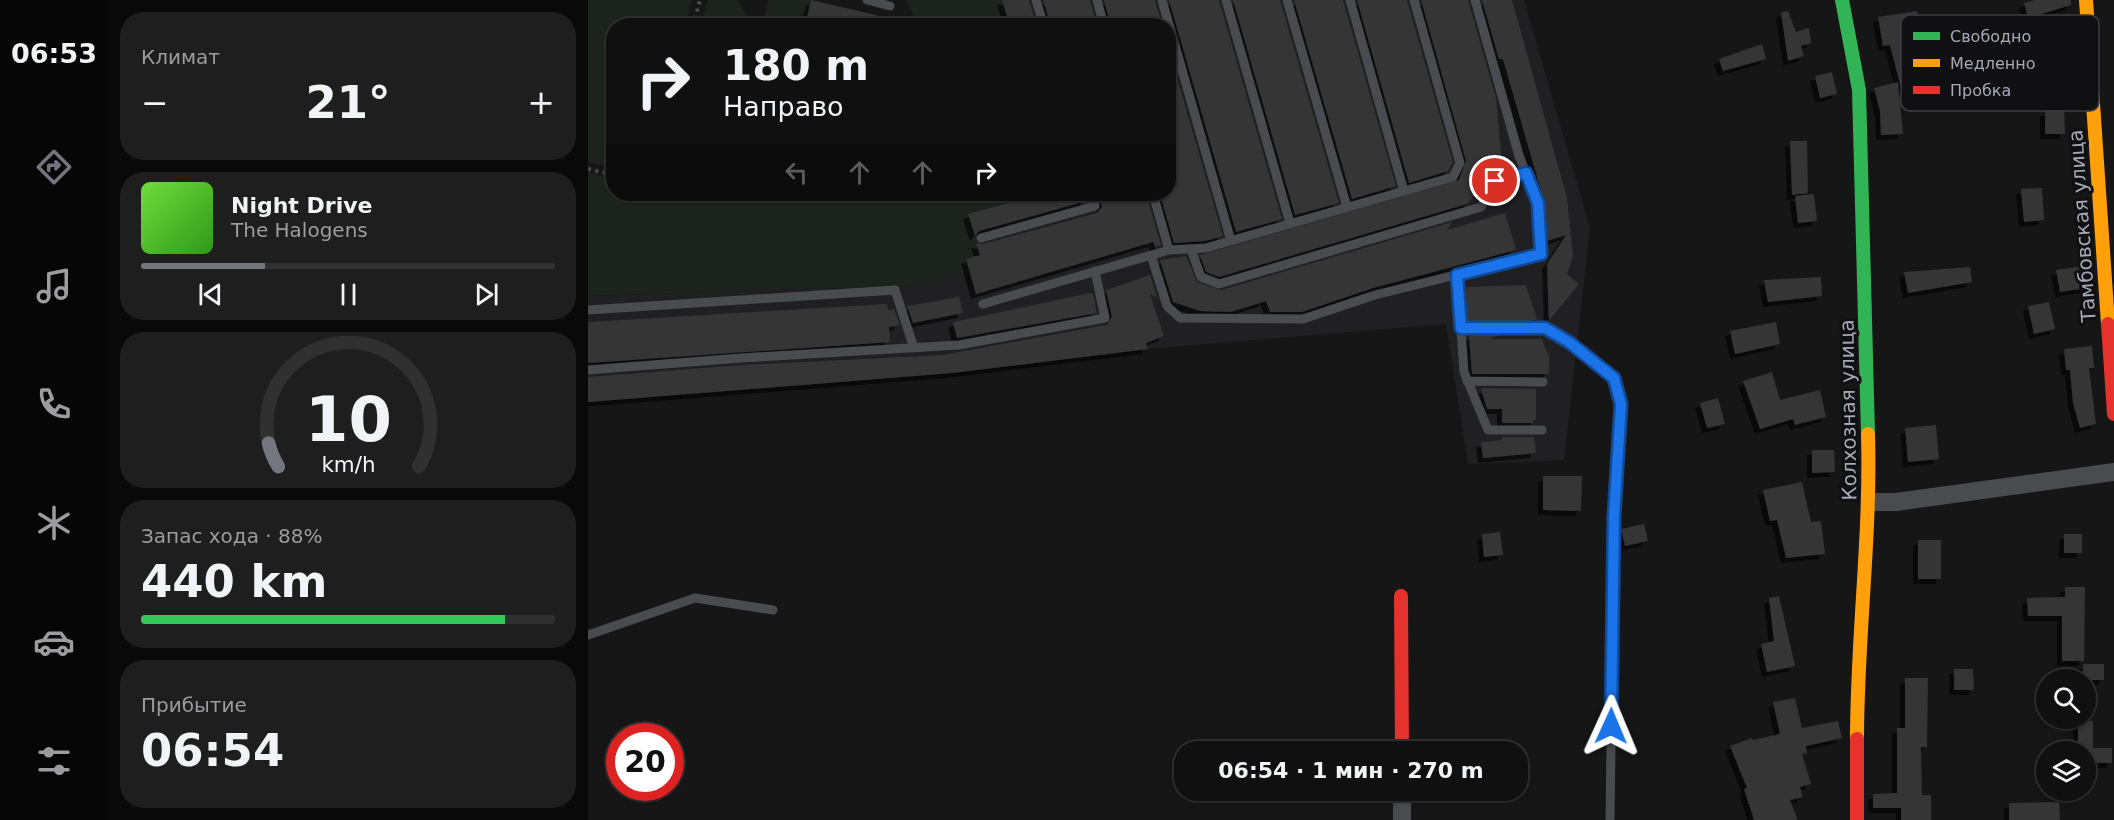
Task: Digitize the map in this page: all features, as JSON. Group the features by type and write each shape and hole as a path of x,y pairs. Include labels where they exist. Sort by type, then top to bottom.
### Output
{"street":[{"name":"Колхозная улица","path":"1842,0 1859,90 1870,502 1857,687 1857,820"},
{"name":"Тамбовская улица","path":"2086,0 2087,15"},
{"name":"Тамбовская улица","path":"2094,111 2114,414"},
{"path":"1870,502 1896,502 2114,472"},
{"path":"1401,596 1402,741"},
{"path":"1402,801 1402,820"}],"lane":[{"path":"867,0 890,6"},
{"path":"1036,0 1042,18"},
{"path":"1096,0 1102,18"},
{"path":"1162,0 1167,18"},
{"path":"1226,0 1290,223"},
{"path":"1287,0 1347,207"},
{"path":"1350,0 1404,191"},
{"path":"983,304 1169,250 1191,249 1231,241 1453,177 1460,163 1414,0"},
{"path":"1151,255 1167,306 1180,318 1303,319 1375,295 1541,254 1538,203 1526,173 1475,0"},
{"path":"1176,49 1231,241"},
{"path":"1191,249 1201,277 1219,284 1482,207 1495,181 1526,173"},
{"path":"981,238 1095,206 1093,201"},
{"path":"1155,201 1169,250"},
{"path":"588,370 959,345 1105,318 1095,271"},
{"path":"1457,275 1464,372 1488,430 1542,430"},
{"path":"588,310 895,290 914,348"},
{"path":"1461,328 1545,328 1569,342 1614,378 1621,404 1614,516 1610,820"},
{"path":"1467,381 1543,382"},
{"path":"588,635 695,598 773,610"}],"path":[{"path":"695,18 700,0"},
{"path":"588,169 606,173"}],"shaded area":[{"path":"588,0 692,0 688,18 606,18 606,166 588,162"},
{"path":"708,0 738,0 748,18 703,18"},
{"path":"768,0 811,0 807,18 764,18"},
{"path":"906,0 1002,0 1008,18 915,18"},
{"path":"1002,0 1524,0 1590,228 1564,460 1468,464 1446,324 1148,349 952,373 588,402 588,296 912,286 968,214 1016,201 1176,201 1176,18 1008,18"},
{"path":"588,172 606,177 606,201 1016,201 969,214 973,230 973,273 912,286 588,296"}],"building":[{"path":"811,0 888,18 807,18"},
{"path":"1002,0 1029,0 1035,18 1008,18"},
{"path":"1043,0 1090,0 1095,18 1049,18"},
{"path":"1104,0 1155,0 1160,18 1109,18"},
{"path":"1169,0 1219,0 1282,219 1236,232"},
{"path":"1233,0 1280,0 1339,203 1295,215"},
{"path":"1294,0 1343,0 1396,186 1352,199"},
{"path":"1357,0 1407,0 1453,162 1448,171 1409,183"},
{"path":"1421,0 1468,0 1496,98 1503,172 1483,173 1480,188 1467,204 1219,277 1206,272 1200,255 1459,180 1466,161"},
{"path":"1482,0 1512,0 1567,198 1573,257 1567,274 1579,284 1549,321 1547,264 1566,235 1547,241 1544,201 1503,59 1499,59"},
{"path":"2035,0 2071,0 2071,5 2038,15 2027,15 2024,3"},
{"path":"1788,11 1796,32 1809,28 1811,43 1801,46 1804,56 1788,61 1781,12"},
{"path":"1917,11 1918,15 1901,15 1901,88 1890,45 1883,46 1878,17"},
{"path":"1762,44 1766,59 1723,71 1719,59"},
{"path":"1832,72 1837,94 1820,98 1815,76"},
{"path":"1176,74 1223,236 1205,241 1174,243 1162,201 1176,201"},
{"path":"1898,82 1903,134 1881,135 1880,111 1874,88"},
{"path":"2045,111 2064,111 2065,134 2045,134"},
{"path":"1790,141 1807,141 1808,193 1792,195"},
{"path":"2042,188 2044,220 2024,222 2021,189"},
{"path":"1814,194 1817,221 1798,223 1795,196"},
{"path":"1016,201 1086,201 979,231 975,236 968,214"},
{"path":"1100,201 1148,201 1161,245 1155,247 1153,242 976,294 966,259 980,255 976,243 983,244 1097,213 1102,207"},
{"path":"1505,213 1516,250 1373,288 1302,312 1270,312 1266,301 1231,312 1200,311 1173,302 1160,260 1186,256 1197,282 1221,290 1452,222 1447,230"},
{"path":"2083,266 2087,288 2060,292 2056,270"},
{"path":"1970,267 1972,282 1908,293 1904,272"},
{"path":"1150,275 1157,297 1150,294 1164,336 1146,343 1148,349 952,373 588,402 588,377 741,365 943,355 1106,325 1112,317 1106,290"},
{"path":"1821,277 1822,296 1768,302 1764,280"},
{"path":"1526,285 1537,319 1531,321 1467,321 1466,287"},
{"path":"1093,294 1097,313 957,338 953,322"},
{"path":"959,297 963,313 913,323 907,306"},
{"path":"2049,302 2055,329 2034,334 2028,306"},
{"path":"887,304 888,310 894,309 900,325 889,327 890,342 588,363 588,322"},
{"path":"1776,322 1780,344 1735,354 1730,331"},
{"path":"1469,335 1499,335 1490,339 1542,339 1549,353 1549,374 1472,374"},
{"path":"2092,346 2094,368 2089,368 2096,424 2080,428 2073,403 2070,370 2066,370 2064,349"},
{"path":"1772,372 1780,400 1820,390 1826,417 1795,425 1793,419 1760,429 1743,381"},
{"path":"1481,388 1536,389 1536,420 1533,420 1533,423 1502,423 1502,409 1487,409"},
{"path":"1718,398 1725,424 1707,428 1700,403"},
{"path":"1936,425 1939,459 1908,462 1905,428"},
{"path":"1502,437 1534,437 1536,453 1483,458 1481,442 1502,440"},
{"path":"1812,450 1834,450 1835,472 1812,473"},
{"path":"1543,476 1582,476 1581,511 1543,510"},
{"path":"1802,482 1811,522 1821,521 1825,554 1786,558 1777,520 1770,521 1763,490"},
{"path":"1644,524 1648,541 1625,546 1621,529"},
{"path":"1500,532 1503,555 1484,557 1482,534"},
{"path":"2064,534 2082,534 2082,553 2064,553"},
{"path":"1918,540 1941,540 1941,579 1918,579"},
{"path":"2065,587 2085,587 2084,661 2062,661 2062,616 2028,616 2027,598 2065,597"},
{"path":"1779,596 1795,666 1767,672 1761,644 1774,641 1769,598"},
{"path":"2083,664 2104,664 2104,680 2096,680 2096,669 2083,669"},
{"path":"1954,669 1973,669 1974,690 1954,690"},
{"path":"1905,678 1928,678 1927,747 1921,747 1922,795 1931,795 1931,820 1901,820 1901,808 1873,808 1873,794 1897,793 1897,728 1905,728"},
{"path":"1795,698 1802,728 1838,721 1842,738 1806,746 1807,753 1802,754 1811,784 1800,787 1803,797 1790,800 1798,820 1754,820 1744,789 1747,788 1730,746 1752,738 1753,740 1780,734 1773,702"},
{"path":"2078,729 2093,729 2093,741 2078,741"},
{"path":"2096,748 2112,748 2112,763 2096,763"},
{"path":"2059,802 2060,820 2009,820 2009,803"}],"traffic: fast":[{"path":"1842,0 1859,90 1868,434"}],"traffic: slow":[{"path":"2086,0 2087,15"},
{"path":"2094,111 2108,324"},
{"path":"1857,739 1868,510 1868,434"}],"traffic: jam":[{"path":"2108,324 2114,414"},
{"path":"1401,596 1402,741"},
{"path":"1857,739 1857,820"}],"route":[{"path":"1495,181 1526,173 1538,203 1541,254 1457,275 1461,328 1545,328 1569,342 1614,378 1621,404 1614,516 1611,726"}]}
